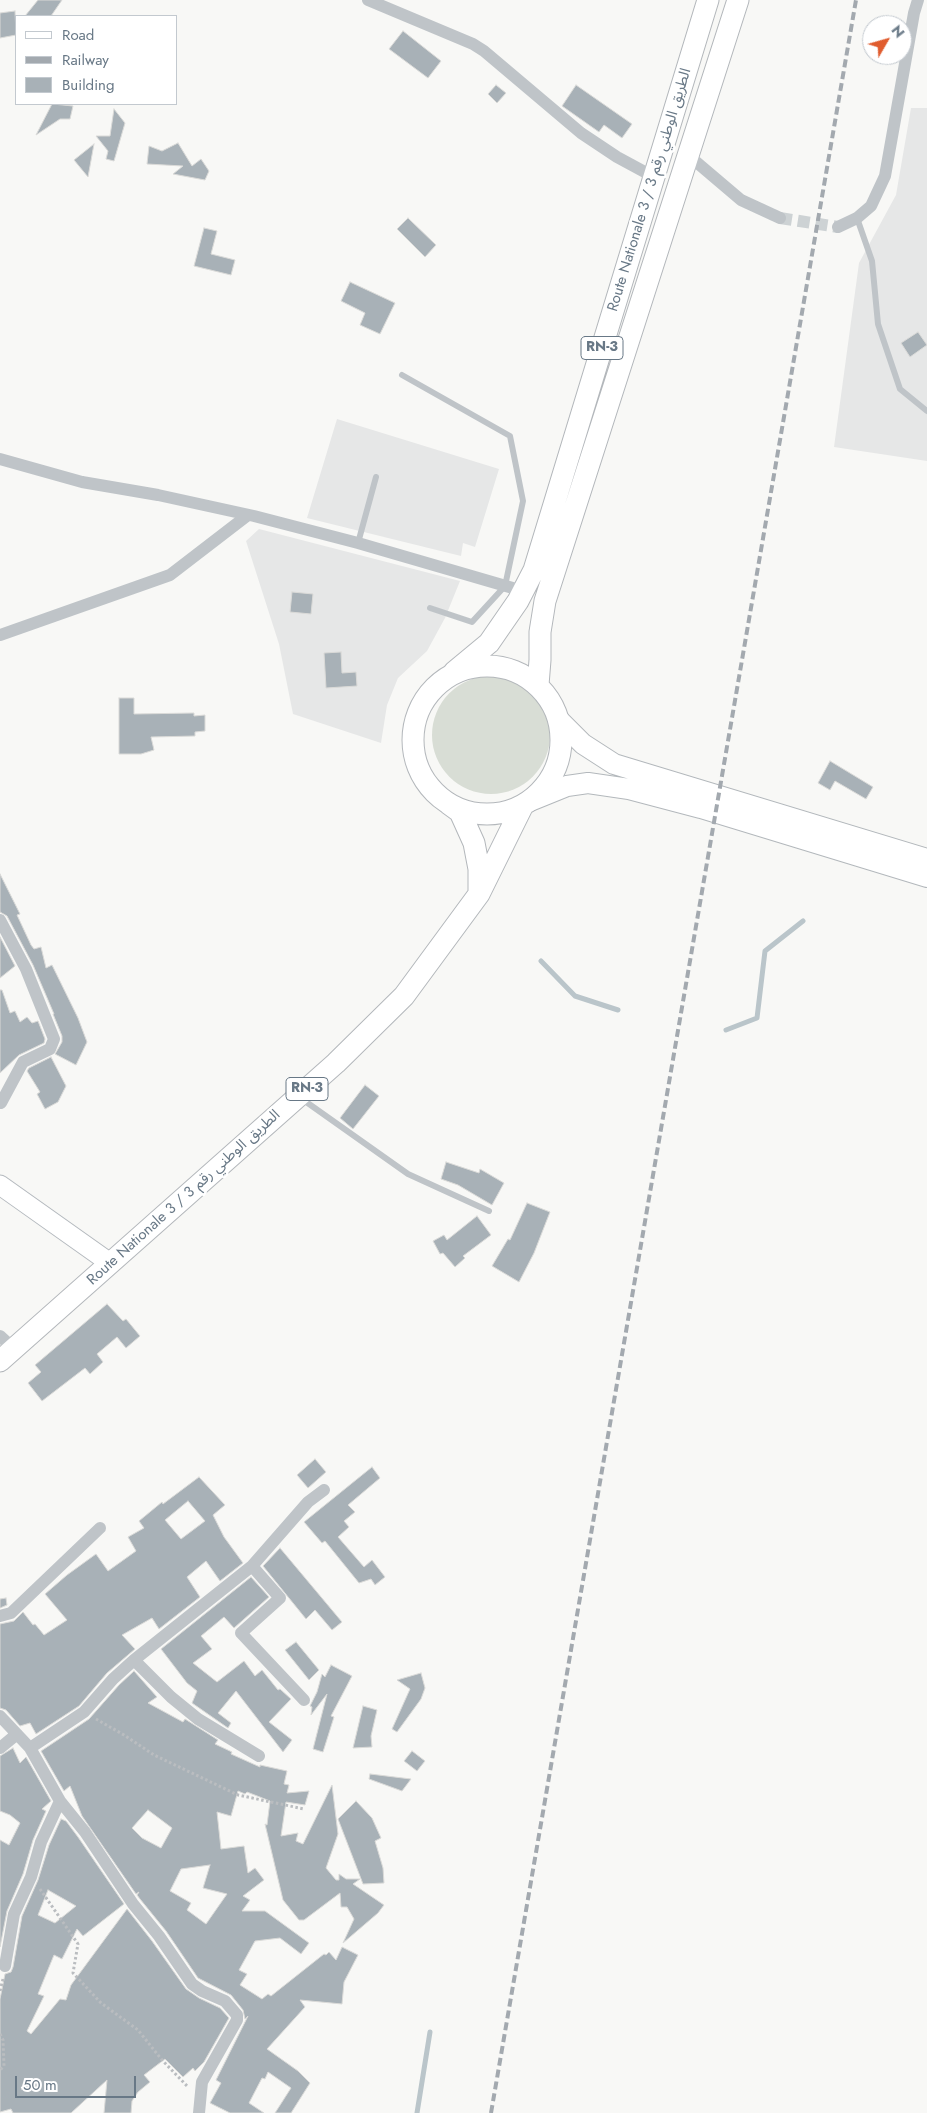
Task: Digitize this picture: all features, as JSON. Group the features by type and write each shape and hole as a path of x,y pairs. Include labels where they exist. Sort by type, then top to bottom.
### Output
{"highway":[{"name":"Route Nationale 3 / الطريق الوطني رقم 3","path":"454,672 488,643 504,622 514,589 534,570 708,0"},
{"name":"Route Nationale 3 / الطريق الوطني رقم 3","path":"538,685 540,632 545,601 738,0"},
{"path":"447,803 461,810 477,814 508,812 526,803 551,780 557,766 562,743 559,720 551,701 538,685 523,674 506,667 489,664 471,666 454,672 433,687 418,709 412,735 416,761 428,785 447,803 460,812 474,843 479,869 479,894"},
{"name":"RN-3","path":"479,894 526,803"},
{"name":"Route Nationale 3 / الطريق الوطني رقم 3","path":"5,1348 110,1263 336,1063 404,996 479,894"}],"main road":[{"path":"559,720 583,744 614,764 927,859"},
{"path":"526,803 567,786 588,783 629,790 701,808 927,876"},
{"path":"0,1186 110,1263"}],"street":[{"path":"368,0 473,44 484,51 581,133 617,157 654,177"},
{"path":"838,227 857,218 871,206 885,176 918,0"},
{"path":"688,155 741,200 780,218"},
{"path":"0,459 82,482 158,495 248,515 358,543 514,589"},
{"path":"0,635 170,575 248,515"},
{"path":"0,920 26,969 54,1039 50,1049 23,1062 1,1103"},
{"path":"30,1748 84,1712 113,1679 134,1660 252,1566 308,1502 324,1490"},
{"path":"0,1616 11,1613 100,1528"},
{"path":"252,1566 280,1598 240,1633 304,1700"},
{"path":"134,1660 170,1697 198,1719 259,1756"},
{"path":"0,1716 30,1748 60,1802 85,1832 133,1904 160,1936 192,1984 202,1991 225,2001 237,2014 238,2020 202,2082 199,2095 199,2113"},
{"path":"0,1748 17,1734"},
{"path":"6,1966 14,1914 31,1877 41,1842 60,1802"}],"lane":[{"path":"857,218 872,261 878,324 900,389 927,411"},
{"path":"402,375 510,436 523,501 514,589 472,622 430,608"},
{"path":"358,543 376,477"},
{"path":"299,1096 408,1174 489,1211"}],"path":[{"path":"84,1712 124,1734 154,1755 238,1795 304,1809"},
{"path":"31,1877 78,1944 73,1973 101,2003 138,2030 176,2075 199,2095"},
{"path":"0,2034 4,2040 4,2066 0,2070"}],"shaded area":[{"path":"911,108 927,108 927,461 834,447 859,263 896,195"},
{"path":"337,419 499,469 475,547 463,543 461,556 307,518"},
{"path":"259,529 460,581 445,618 427,651 398,678 387,705 381,743 293,714 279,644 246,541"},
{"path":"491,676 514,680 533,693 546,712 550,735 546,758 533,777 514,790 491,794 468,790 449,777 436,758 432,735 436,712 449,693 468,680"}],"building":[{"path":"38,0 62,0 52,15 26,15"},
{"path":"15,11 15,35 0,38 0,13"},
{"path":"403,31 441,61 428,78 389,49"},
{"path":"496,85 506,93 497,103 488,94"},
{"path":"576,85 632,124 622,138 604,125 599,132 562,106"},
{"path":"51,105 73,106 70,119 60,119 36,135"},
{"path":"114,109 125,123 114,161 106,159 108,151 96,136 110,136"},
{"path":"178,143 192,166 201,159 209,171 205,180 173,174 183,166 147,164 149,146 162,151"},
{"path":"94,144 88,177 74,160"},
{"path":"408,218 436,245 425,257 397,229"},
{"path":"204,228 217,231 211,254 235,260 231,275 194,266"},
{"path":"350,282 395,303 380,334 360,325 365,313 341,301"},
{"path":"918,332 927,345 910,357 901,343"},
{"path":"292,592 313,594 311,614 290,612"},
{"path":"341,652 342,673 356,672 357,686 326,688 324,653"},
{"path":"119,698 134,698 134,714 194,713 194,716 205,715 205,731 195,732 195,736 151,737 154,750 141,754 119,754"},
{"path":"830,761 873,787 866,799 835,781 830,790 818,783"},
{"path":"0,874 20,914 17,915 31,945 34,949 41,947 46,968 52,965 78,1018 87,1042 76,1065 55,1054 62,1042 62,1036 33,965 7,916 0,912"},
{"path":"0,937 15,966 0,978"},
{"path":"0,990 2,990 10,1013 15,1011 20,1022 27,1017 32,1023 38,1021 45,1039 44,1043 19,1055 0,1073"},
{"path":"51,1057 66,1086 58,1102 45,1109 37,1094 40,1092 27,1071 29,1068"},
{"path":"365,1085 379,1096 353,1129 340,1118"},
{"path":"446,1162 479,1173 480,1169 504,1183 492,1205 458,1185 441,1179"},
{"path":"527,1203 550,1212 534,1253 519,1282 492,1266 508,1239 510,1240"},
{"path":"477,1216 491,1235 463,1256 465,1258 455,1267 443,1253 440,1254 433,1241 444,1235 447,1240"},
{"path":"107,1304 123,1321 126,1319 140,1336 126,1348 117,1337 97,1354 103,1362 90,1374 85,1368 42,1401 28,1383 41,1372 35,1365"},
{"path":"315,1459 326,1472 308,1488 297,1475"},
{"path":"372,1467 380,1478 348,1505 355,1512 344,1521 349,1527 338,1537 364,1567 372,1560 385,1577 375,1585 371,1579 359,1583 325,1541 322,1543 304,1522"},
{"path":"199,1477 225,1505 213,1515 224,1537 243,1563 220,1581 206,1561 187,1577 200,1597 159,1629 152,1618 122,1635 135,1649 107,1673 79,1706 36,1734 30,1723 20,1726 6,1710 0,1708 0,1624 14,1621 23,1612 44,1635 67,1620 45,1594 96,1554 108,1571 136,1551 128,1537 144,1528 139,1521 162,1502 163,1504","holes":["188,1501 205,1521 181,1539 165,1520"]},
{"path":"280,1548 342,1622 332,1630 315,1610 306,1619 263,1566"},
{"path":"251,1577 269,1597 234,1628 224,1617 201,1636 212,1649 193,1663 217,1682 244,1661 255,1676 262,1670 278,1690 280,1689 291,1699 269,1722 292,1740 283,1752 236,1691 218,1713 231,1723 228,1728 192,1703 197,1691 187,1683 161,1649"},
{"path":"6,1598 7,1605 0,1608 0,1599"},
{"path":"296,1642 319,1670 309,1680 285,1650"},
{"path":"331,1665 352,1676 331,1716 334,1717 323,1752 313,1749 327,1694 311,1715 312,1707 310,1706 317,1692 322,1674 325,1677"},
{"path":"134,1671 157,1697 148,1703 183,1722 185,1719 218,1740 215,1744 232,1752 231,1754 260,1767 260,1765 287,1771 284,1784 289,1785 287,1793 309,1791 305,1805 286,1802 281,1836 298,1833 296,1841 303,1844 332,1785 338,1834 326,1868 336,1880 339,1880 339,1874 346,1879 360,1879 353,1884 384,1905 378,1913 343,1943 354,1919 347,1907 341,1907 340,1893 304,1920 299,1920 283,1900 265,1824 267,1825 270,1801 247,1792 245,1794 238,1791 231,1816 217,1812 221,1849 244,1846 248,1873 255,1868 264,1880 243,1896 250,1900 242,1911 265,1911 309,1943 301,1954 280,1938 255,1941 239,1970 247,1974 240,1985 262,1999 268,1994 271,1996 324,1954 326,1955 329,1952 336,1960 342,1947 358,1955 344,1982 342,2004 300,2000 305,2007 267,2049 298,2071 310,2083 291,2113 275,2113 291,2088 268,2072 265,2079 262,2078 249,2103 264,2113 230,2113 210,2103 221,2083 216,2080 248,2016 245,2019 243,2010 231,1995 198,1978 166,1931 137,1895 139,1892 136,1894 82,1816 70,1786 64,1791 41,1751 89,1719","holes":["148,1810 172,1828 161,1848 142,1838 132,1828","210,1865 203,1888 227,1894 206,1924 187,1910 191,1903 170,1891 181,1869"]},
{"path":"421,1673 425,1688 421,1699 397,1732 392,1729 410,1689 397,1680"},
{"path":"363,1706 377,1710 371,1736 372,1747 353,1748"},
{"path":"13,1748 20,1763 26,1757 51,1801 42,1809 46,1811 33,1840 23,1874 7,1911 0,1947 0,1840 9,1845 20,1823 10,1815 0,1811 0,1756"},
{"path":"412,1751 425,1761 417,1771 404,1761"},
{"path":"370,1774 411,1779 402,1791 369,1779"},
{"path":"356,1801 372,1818 381,1838 375,1841 383,1868 384,1883 363,1884 338,1819"},
{"path":"61,1819 66,1821 124,1904 83,1936 77,1929 62,1959 54,1955 38,1994 44,1996 27,2031 31,2034 60,1999 66,2000 71,1985 127,1909 186,1989 199,1998 220,2008 229,2018 204,2062 195,2071 193,2068 183,2077 165,2059 144,2075 150,2082 138,2092 132,2101 131,2113 104,2113 107,2080 71,2113 13,2113 11,2109 0,2112 0,1999 5,1974 11,1972 13,1967 22,1916 38,1880 49,1845","holes":["48,1890 76,1906 55,1923 38,1915"]}],"waterway":[{"path":"726,1030 757,1018 765,951 803,921"},
{"path":"541,961 575,996 618,1010"},
{"path":"417,2113 430,2032"}],"tunnel":[{"path":"780,218 838,227"}],"railway":[{"path":"491,2113 856,0"}]}
